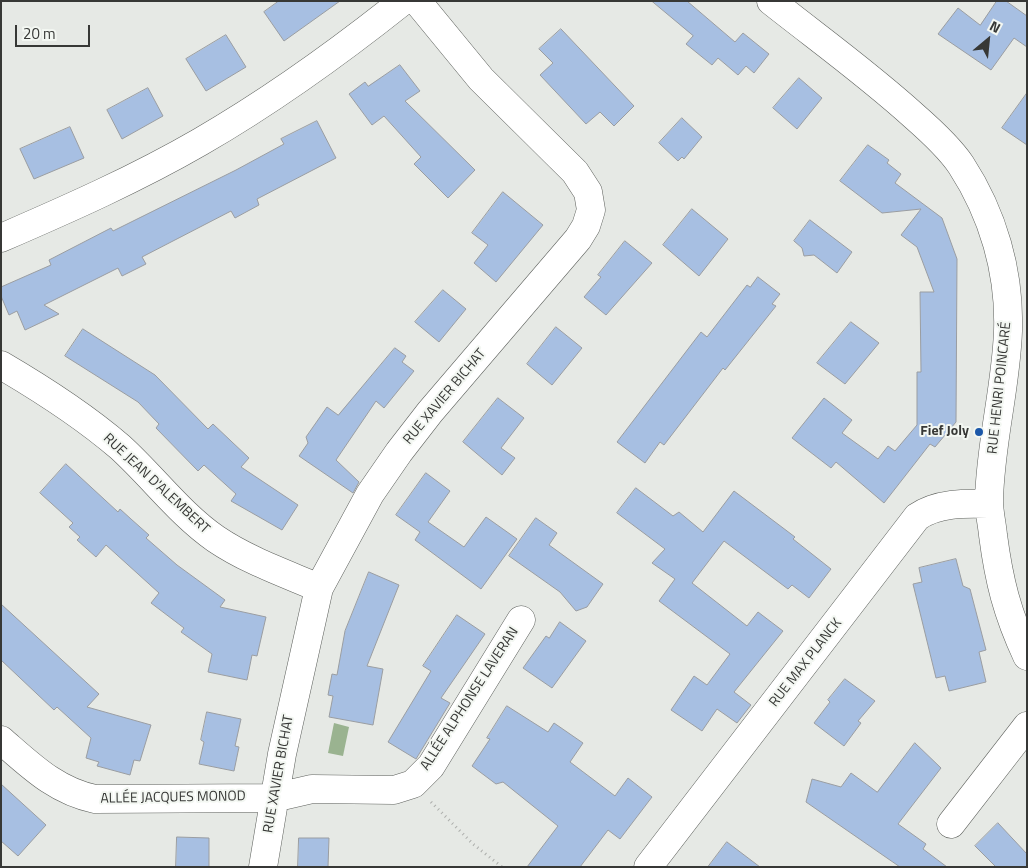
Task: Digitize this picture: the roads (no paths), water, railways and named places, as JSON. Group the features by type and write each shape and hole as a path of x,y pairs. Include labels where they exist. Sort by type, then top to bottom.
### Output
{"street":[{"path":"1,238 110,189 200,142 286,87 358,37 403,1"},
{"name":"RUE XAVIER BICHAT","path":"263,867 273,798 319,588 370,494 399,452 430,412 578,239 586,226 591,210 588,192 575,172 481,79 417,1"},
{"name":"RUE HENRI POINCARÉ","path":"771,1 896,99 929,130 960,163 979,195 992,225 1002,262 1008,330 1016,366 990,474 989,504 1010,619 1027,656"},
{"name":"RUE JEAN D'ALEMBERT","path":"1,365 92,424 133,460 198,525 217,539 239,552 319,588"},
{"name":"RUE MAX PLANCK","path":"648,867 917,517 937,508 962,504 989,504"},
{"name":"ALLÉE ALPHONSE LAVERAN","path":"273,798 312,789 394,790 413,784 431,766 521,620"},
{"path":"951,824 1027,726"},
{"name":"ALLÉE JACQUES MONOD","path":"1,740 40,774 75,795 95,799 273,798"}],"place":[{"name":"Fief Joly","path":"979,432"}]}
